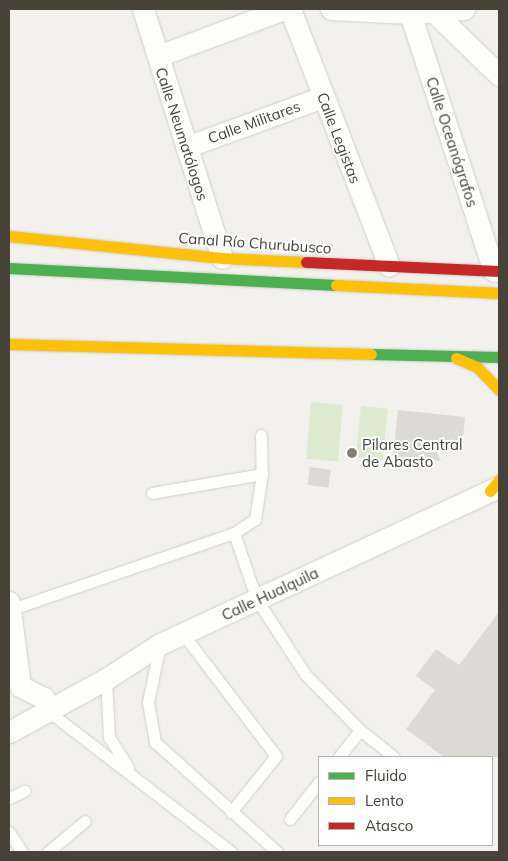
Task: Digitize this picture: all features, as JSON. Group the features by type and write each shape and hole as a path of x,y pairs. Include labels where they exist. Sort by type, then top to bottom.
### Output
{"main road":[{"name":"Canal Río Churubusco","path":"9,236 222,258 497,271"},
{"path":"9,268 499,293"},
{"path":"9,344 499,357"},
{"path":"452,356 477,367 499,390"}],"street":[{"name":"Calle Neumatólogos","path":"143,9 222,258"},
{"path":"158,56 284,9"},
{"name":"Calle Legistas","path":"290,9 389,266"},
{"path":"331,9 410,13 464,9"},
{"path":"434,12 499,75"},
{"name":"Calle Oceanógrafos","path":"410,13 497,271"},
{"name":"Calle Militares","path":"186,147 323,97"},
{"name":"Calle Hualquila","path":"9,732 106,679 160,644 497,486"},
{"path":"9,602 14,688 44,698 48,711"}],"lane":[{"path":"9,610 234,533 256,519 262,474 261,435"},
{"path":"152,493 262,474"},
{"path":"234,533 257,600 305,674 360,730 393,756"},
{"path":"183,634 276,756 231,812"},
{"path":"160,644 148,702 155,742 276,852"},
{"path":"106,679 109,737 131,772"},
{"path":"48,711 131,772 231,852"},
{"path":"340,756 360,730"},
{"path":"290,819 318,783"},
{"path":"9,798 24,791"},
{"path":"48,852 85,821"},
{"path":"9,832 22,852"}],"green space":[{"path":"311,402 343,405 338,462 306,459"},
{"path":"361,406 388,409 382,461 356,458"}],"building":[{"path":"398,410 465,417 462,447 433,444 441,461 393,456"},
{"path":"310,467 331,470 328,488 307,485"},
{"path":"499,612 499,757 443,756 406,729 435,690 416,676 436,649 459,665"}],"traffic: fast":[{"path":"9,268 336,285"},
{"path":"371,354 499,357"}],"traffic: slow":[{"path":"9,236 222,258 306,262"},
{"path":"336,285 499,293"},
{"path":"9,344 371,354"},
{"path":"456,358 477,367 499,390"},
{"path":"490,491 499,480"}],"traffic: jam":[{"path":"306,262 499,271"}],"place":[{"name":"Pilares Central de Abasto","path":"352,453"}]}
